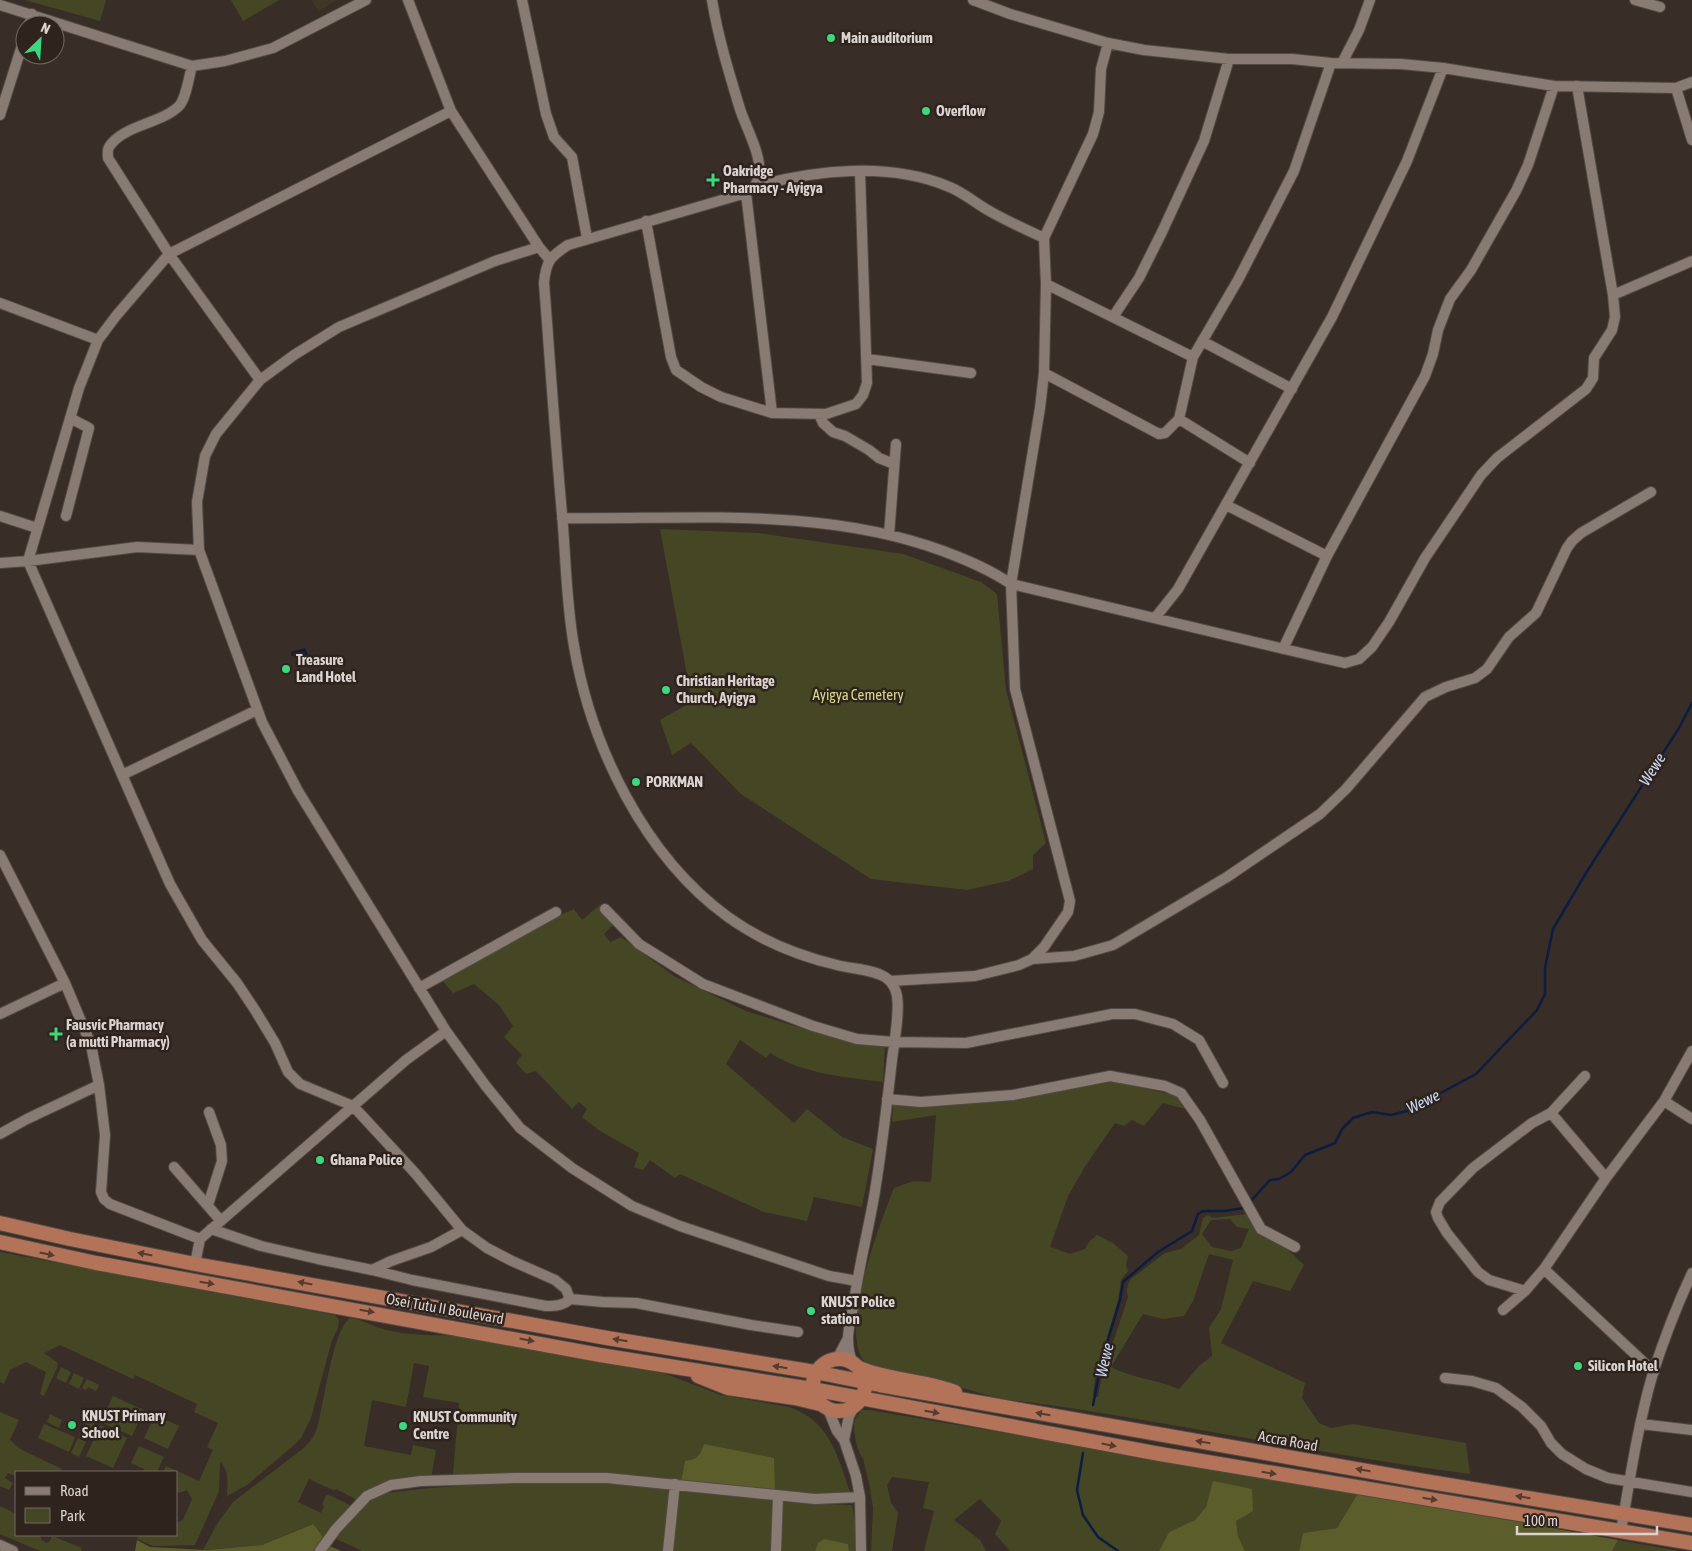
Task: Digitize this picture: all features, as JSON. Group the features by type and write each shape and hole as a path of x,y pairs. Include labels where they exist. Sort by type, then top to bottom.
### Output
{"highway":[{"name":"Osei Tutu II Boulevard","path":"0,1223 70,1240 195,1264 880,1385"},
{"name":"Osei Tutu II Boulevard","path":"1,1243 105,1265 600,1355 812,1389 858,1403 884,1404 1160,1454 1621,1530"},
{"path":"824,1407 815,1398 812,1383 815,1372 821,1366 828,1361 837,1359 846,1359 874,1374 936,1385 988,1404"},
{"path":"679,1368 728,1388 795,1398 841,1412 858,1403 865,1382 856,1366"},
{"name":"Accra Road","path":"880,1385 1409,1479 1692,1526"},
{"path":"1621,1530 1692,1543"}],"street":[{"path":"4,3 32,14 192,66 225,61 273,48 366,0"},
{"path":"408,0 452,111 539,247 549,259"},
{"path":"522,0 546,114 554,137 572,157 587,238"},
{"path":"712,0 723,54 758,160 759,175 756,186"},
{"path":"973,0 992,4 1108,42 1144,50 1229,59 1292,59 1336,63 1401,64 1443,68 1554,86 1676,88 1692,82"},
{"path":"1044,373 1159,434 1165,433 1180,419 1193,357 1238,280 1294,171 1336,63 1359,30 1370,0"},
{"path":"1635,0 1660,7"},
{"path":"890,981 975,976 1019,965 1032,959 1044,947 1068,912 1070,901 1015,689 1011,584 1044,373 1046,284 1044,238 1092,134 1099,112 1101,69 1108,42"},
{"path":"1113,318 1142,270 1204,141 1229,59"},
{"path":"0,115 16,65"},
{"path":"192,66 181,105 170,114 124,134 109,146 108,158 169,254 260,380"},
{"path":"1155,618 1178,589 1332,317 1407,162 1443,68"},
{"path":"1284,649 1328,556 1425,376 1433,354 1438,330 1450,299 1471,270 1524,174 1554,86"},
{"path":"562,518 762,518 862,528 917,541 988,568 1011,584 1345,663 1359,659 1372,647 1389,622 1425,558 1481,475 1497,458 1586,389 1593,378 1594,358 1612,330 1615,317 1613,295 1578,86"},
{"path":"1676,88 1692,140"},
{"path":"452,111 169,254 98,340 78,388 28,562 170,884 202,940 237,983 255,1010 275,1043 288,1072 300,1084 353,1106 415,1173 462,1230 495,1253 555,1280 566,1289 570,1298"},
{"path":"856,1366 849,1355 848,1338 857,1281 875,1192 894,1042 898,1000 896,991 890,981 877,974 835,965 796,953 731,919 705,899 683,878 645,829 626,796 600,739 580,673 570,620 544,283 545,272 549,259 568,245 587,238 746,193 756,186 794,176 838,171 901,174 948,186 991,212 1044,238"},
{"path":"646,221 671,357 676,370 720,397 772,413 826,414 856,404 863,395 868,383 860,172"},
{"path":"746,193 772,413"},
{"path":"539,247 494,261 339,327 294,354 260,380 216,434 205,456 197,502 199,550 262,722 298,791 446,1031 485,1085 520,1128 572,1168 632,1206 680,1226 820,1272 857,1281"},
{"path":"1613,295 1692,261"},
{"path":"1046,284 1193,357"},
{"path":"0,303 98,340"},
{"path":"1202,341 1292,389"},
{"path":"867,359 971,373"},
{"path":"819,414 823,423 833,432 869,450 878,458 894,464"},
{"path":"66,516 88,428 70,418"},
{"path":"1180,419 1250,463"},
{"path":"889,535 896,444"},
{"path":"1032,959 1074,956 1113,944 1226,877 1320,814 1346,789 1425,697 1446,687 1475,678 1487,670 1509,637 1536,613 1564,553 1572,541 1581,533 1651,492"},
{"path":"1226,505 1328,556"},
{"path":"0,516 37,528"},
{"path":"0,564 137,547 199,550"},
{"path":"122,775 258,710"},
{"path":"0,855 65,983 91,1045 105,1135 101,1192 104,1199 110,1204 200,1239"},
{"path":"605,910 639,944 703,984 813,1026 857,1039 894,1042 966,1042 1112,1014 1135,1014 1173,1024 1199,1040 1223,1082"},
{"path":"419,988 556,912"},
{"path":"0,1014 65,983"},
{"path":"195,1264 200,1239 406,1060 446,1031"},
{"path":"1503,1310 1525,1291 1544,1270 1606,1178 1664,1101 1692,1051"},
{"path":"887,1099 921,1102 1013,1095 1110,1076 1165,1086 1181,1093 1261,1229 1295,1247"},
{"path":"1525,1291 1490,1280 1478,1272 1447,1233 1436,1212 1440,1202 1473,1168 1532,1123 1550,1113 1585,1076"},
{"path":"0,1134 98,1085"},
{"path":"1664,1101 1692,1119"},
{"path":"208,1206 222,1161 222,1153 209,1112"},
{"path":"1550,1113 1606,1178"},
{"path":"174,1167 221,1221"},
{"path":"211,1229 261,1246 412,1280 546,1306 558,1306 566,1303 570,1298"},
{"path":"372,1270 431,1247 462,1230"},
{"path":"1544,1270 1654,1372"},
{"path":"1621,1530 1641,1424 1654,1372 1671,1322 1692,1273"},
{"path":"570,1298 636,1303 798,1332"},
{"path":"837,1359 848,1338"},
{"path":"1445,1378 1472,1381 1496,1388 1522,1407 1541,1426 1551,1443 1562,1454 1586,1469 1608,1478 1692,1492"},
{"path":"844,1440 849,1416 858,1403"},
{"path":"824,1407 844,1440 856,1476 860,1497 861,1551"},
{"path":"1641,1424 1692,1430"},
{"path":"320,1551 336,1529 367,1496 391,1485 421,1481 607,1478 815,1500 860,1497"},
{"path":"668,1551 675,1484"},
{"path":"776,1551 778,1496"},
{"path":"0,1546 13,1551"}],"shaded area":[{"path":"311,0 338,0 318,11"}],"green space":[{"path":"25,0 106,0 100,21"},
{"path":"231,0 279,0 243,21"},
{"name":"Ayigya Cemetery","path":"660,529 759,533 903,554 981,582 997,594 1006,690 1046,843 1033,855 1033,869 1008,881 967,890 871,879 741,794 691,743 672,755 660,720 692,702"},
{"path":"600,905 613,925 604,934 610,942 621,937 674,976 746,1011 824,1035 885,1045 883,1082 825,1074 796,1066 770,1053 766,1058 740,1040 726,1064 794,1123 807,1109 842,1137 873,1149 862,1207 814,1197 807,1221 764,1212 680,1174 675,1178 650,1160 643,1170 634,1167 639,1153 600,1131 582,1117 587,1109 579,1102 572,1109 536,1071 526,1074 516,1063 522,1055 504,1037 513,1026 499,1005 474,984 453,993 441,979 539,924 574,909 582,920"},
{"path":"1106,1080 1178,1096 1186,1109 1163,1103 1144,1126 1132,1120 1124,1126 1115,1123 1086,1165 1068,1196 1050,1247 1070,1254 1085,1249 1089,1242 1097,1235 1113,1243 1128,1256 1126,1265 1128,1271 1121,1280 1118,1300 1095,1379 1093,1396 1098,1397 1102,1376 1128,1297 1127,1288 1131,1279 1165,1253 1181,1249 1199,1235 1203,1218 1208,1215 1212,1218 1247,1214 1304,1265 1290,1291 1253,1281 1221,1343 1305,1383 1302,1398 1319,1423 1331,1428 1353,1424 1466,1443 1470,1474 1349,1456 1112,1415 1006,1399 947,1383 886,1372 870,1366 864,1361 858,1346 856,1326 864,1276 880,1225 894,1188 913,1181 931,1182 936,1115 892,1122 893,1104","holes":["1230,1219 1237,1227 1249,1229 1241,1248 1231,1251 1212,1247 1202,1234 1211,1220","1209,1254 1233,1260 1221,1309 1209,1328 1212,1356 1199,1366 1179,1389 1111,1367 1143,1314 1163,1319 1184,1316 1193,1301"]},
{"path":"0,1252 335,1315 339,1320 311,1418 301,1438 247,1485 227,1496 227,1473 220,1462 219,1491 195,1545 153,1546 137,1539 138,1536 178,1536 178,1522 183,1520 192,1499 187,1490 178,1492 178,1471 199,1481 213,1450 207,1447 218,1423 194,1412 197,1404 135,1375 133,1379 60,1345 44,1353 58,1363 44,1396 40,1394 46,1372 26,1362 10,1370 4,1384 0,1382"},
{"path":"350,1318 380,1328 407,1334 456,1335 663,1373 721,1395 789,1407 803,1413 823,1430 836,1453 850,1492 775,1494 700,1456 695,1460 685,1461 681,1481 573,1472 453,1474 459,1403 423,1397 429,1366 414,1363 406,1407 372,1400 364,1446 411,1455 413,1445 436,1450 431,1479 357,1500 336,1489 333,1490 309,1479 298,1502 321,1513 326,1495 329,1495 352,1506 323,1537 312,1524 262,1545 203,1550 217,1524 233,1502 305,1447 314,1436 320,1417 333,1352 338,1337"},
{"path":"61,1367 71,1372 66,1383 56,1378"},
{"path":"74,1373 84,1378 79,1389 69,1384"},
{"path":"87,1379 99,1385 96,1391 88,1387 86,1390 82,1388"},
{"path":"113,1396 144,1410 132,1436 101,1422"},
{"path":"862,1410 1358,1493 1337,1528 1303,1533 1299,1551 1245,1551 1238,1536 1236,1521 1214,1481 1206,1507 1195,1520 1169,1532 1159,1551 1010,1551 995,1534 1001,1521 980,1499 954,1520 980,1540 986,1551 924,1551 934,1511 923,1508 929,1482 892,1477 887,1485 891,1503 898,1513 892,1551 871,1551 873,1508 863,1458 857,1446 854,1429 856,1419"},
{"path":"0,1412 19,1420 10,1440 20,1449 62,1469 61,1471 18,1470 15,1471 15,1476 8,1473 5,1478 13,1483 9,1490 0,1486"},
{"path":"50,1414 62,1420 59,1428 47,1422"},
{"path":"155,1415 179,1426 168,1449 144,1438"},
{"path":"87,1420 95,1423 88,1440 79,1436"},
{"path":"44,1424 75,1437 69,1452 38,1438"},
{"path":"100,1425 127,1438 113,1468 86,1456"},
{"path":"78,1438 86,1442 79,1457 71,1453"},
{"path":"704,1444 774,1458 775,1494 681,1481 685,1461 698,1456"},
{"path":"139,1446 164,1457 157,1471 143,1471 144,1469 131,1463"},
{"path":"166,1466 177,1471 164,1471"},
{"path":"1213,1481 1252,1489 1253,1511 1236,1521 1238,1536 1245,1551 1159,1551 1169,1532 1195,1520 1206,1507"},
{"path":"506,1482 572,1482 661,1486 667,1489 671,1495 664,1551 362,1551 334,1538 365,1505 379,1494"},
{"path":"684,1491 774,1500 772,1551 672,1551 678,1500 680,1493"},
{"path":"1358,1493 1618,1540 1612,1551 1299,1551 1303,1533 1337,1528"},
{"path":"780,1502 852,1505 856,1526 856,1551 818,1543 815,1551 779,1551"},
{"path":"0,1506 15,1514 15,1536 41,1536 41,1539 46,1543 50,1541 52,1536 82,1548 81,1551 40,1551 0,1534"},
{"path":"313,1524 323,1537 321,1542 341,1551 135,1551 137,1540 150,1547 206,1550 262,1545"},
{"path":"824,1539 848,1544 849,1551 815,1551 818,1543"},
{"path":"1618,1540 1679,1551 1612,1551"}],"water":[{"path":"305,648 308,655 299,658 298,655 292,656 291,652"}],"waterway":[{"name":"Wewe","path":"1250,1202 1270,1180 1279,1179 1291,1172 1305,1155 1335,1143 1342,1129 1353,1118 1372,1112 1391,1115 1407,1111 1476,1074 1537,1010 1545,994 1545,968 1553,929 1586,873 1679,728 1692,703"},
{"name":"Wewe","path":"1093,1405 1102,1359 1120,1300 1123,1282 1158,1252 1192,1231 1198,1214 1203,1211 1224,1211 1244,1208 1246,1206"},
{"name":"Wewe","path":"1083,1453 1077,1490 1083,1515 1098,1537 1118,1551"}],"place":[{"name":"Main auditorium","path":"831,38"},
{"name":"Overflow","path":"926,111"},
{"name":"Oakridge Pharmacy - Ayigya","path":"713,180"},
{"name":"Treasure Land Hotel","path":"286,669"},
{"name":"Christian Heritage Church, Ayigya","path":"666,690"},
{"name":"PORKMAN","path":"636,782"},
{"name":"Fausvic Pharmacy (a mutti Pharmacy)","path":"56,1034"},
{"name":"Ghana Police","path":"320,1160"},
{"name":"KNUST Police station","path":"811,1311"},
{"name":"Silicon Hotel","path":"1578,1366"},
{"name":"KNUST Primary School","path":"72,1425"},
{"name":"KNUST Community Centre","path":"403,1426"}]}
